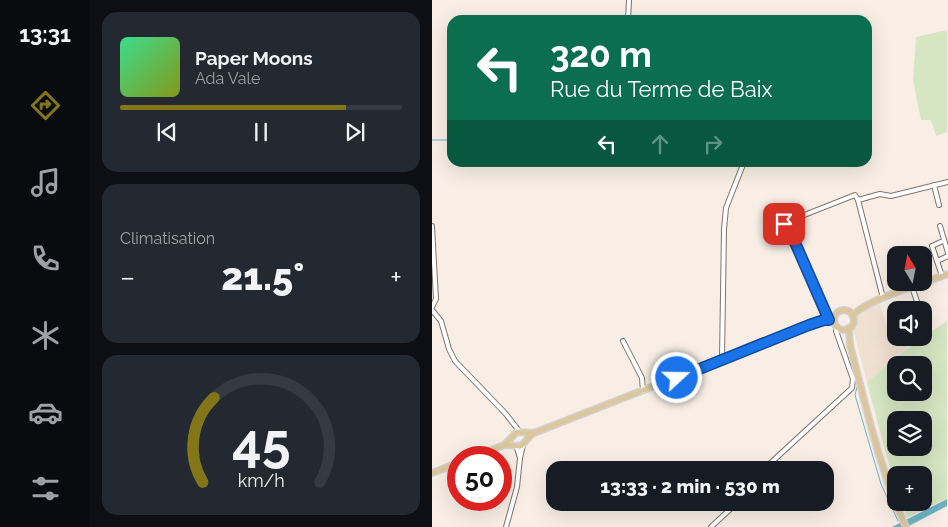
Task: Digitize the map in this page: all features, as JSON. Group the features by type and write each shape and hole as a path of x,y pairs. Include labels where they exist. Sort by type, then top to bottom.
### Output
{"main road":[{"path":"932,280 945,275"},
{"path":"901,291 859,309 853,316 853,323 849,328 850,344 886,481 906,527"},
{"path":"504,445 524,443 534,433 722,360 809,325 816,320 830,319 839,311 848,311 861,304 873,302"},
{"path":"848,311 853,316"},
{"path":"830,319 850,344"},
{"path":"839,329 849,328"},
{"path":"504,445 513,436 521,432 534,433"},
{"path":"521,432 526,436 524,443"},
{"path":"513,436 512,441 516,445"},
{"path":"432,473 447,467"}],"street":[{"path":"628,15 629,0"},
{"path":"722,360 726,208 742,167"},
{"path":"830,319 793,238 784,224 855,195 858,198 880,194 891,196 948,182"},
{"path":"934,186 939,205"},
{"path":"858,198 883,298"},
{"path":"432,226 436,299 432,309 440,321 449,349 455,360 521,432"},
{"path":"937,261 948,255 940,226"},
{"path":"943,241 932,246 937,261 945,275"},
{"path":"773,461 852,388 853,379 836,331 839,329"},
{"path":"623,341 642,378 643,391"},
{"path":"513,424 515,429 513,436"},
{"path":"506,527 524,443"},
{"path":"516,445 520,458"},
{"path":"711,527 728,511"}],"shaded area":[{"path":"879,303 887,324 887,346 909,346 897,356 887,356 887,365 867,382 853,328 857,313"}],"green space":[{"path":"947,30 947,132 936,136 931,120 921,120 913,80 916,37"},
{"path":"947,321 947,498 932,506 932,466 889,466 867,382 887,365 887,401 932,401 932,356 898,356 911,346 932,346 932,331"},
{"path":"905,511 921,511 907,518"}],"water":[{"path":"947,499 947,506 907,527 892,527 923,511 932,511 932,507"}],"waterway":[{"path":"432,140 447,140"},
{"path":"857,387 855,395 881,484 898,521"}],"route":[{"path":"677,378 809,325 829,320 793,238 784,224"}]}
